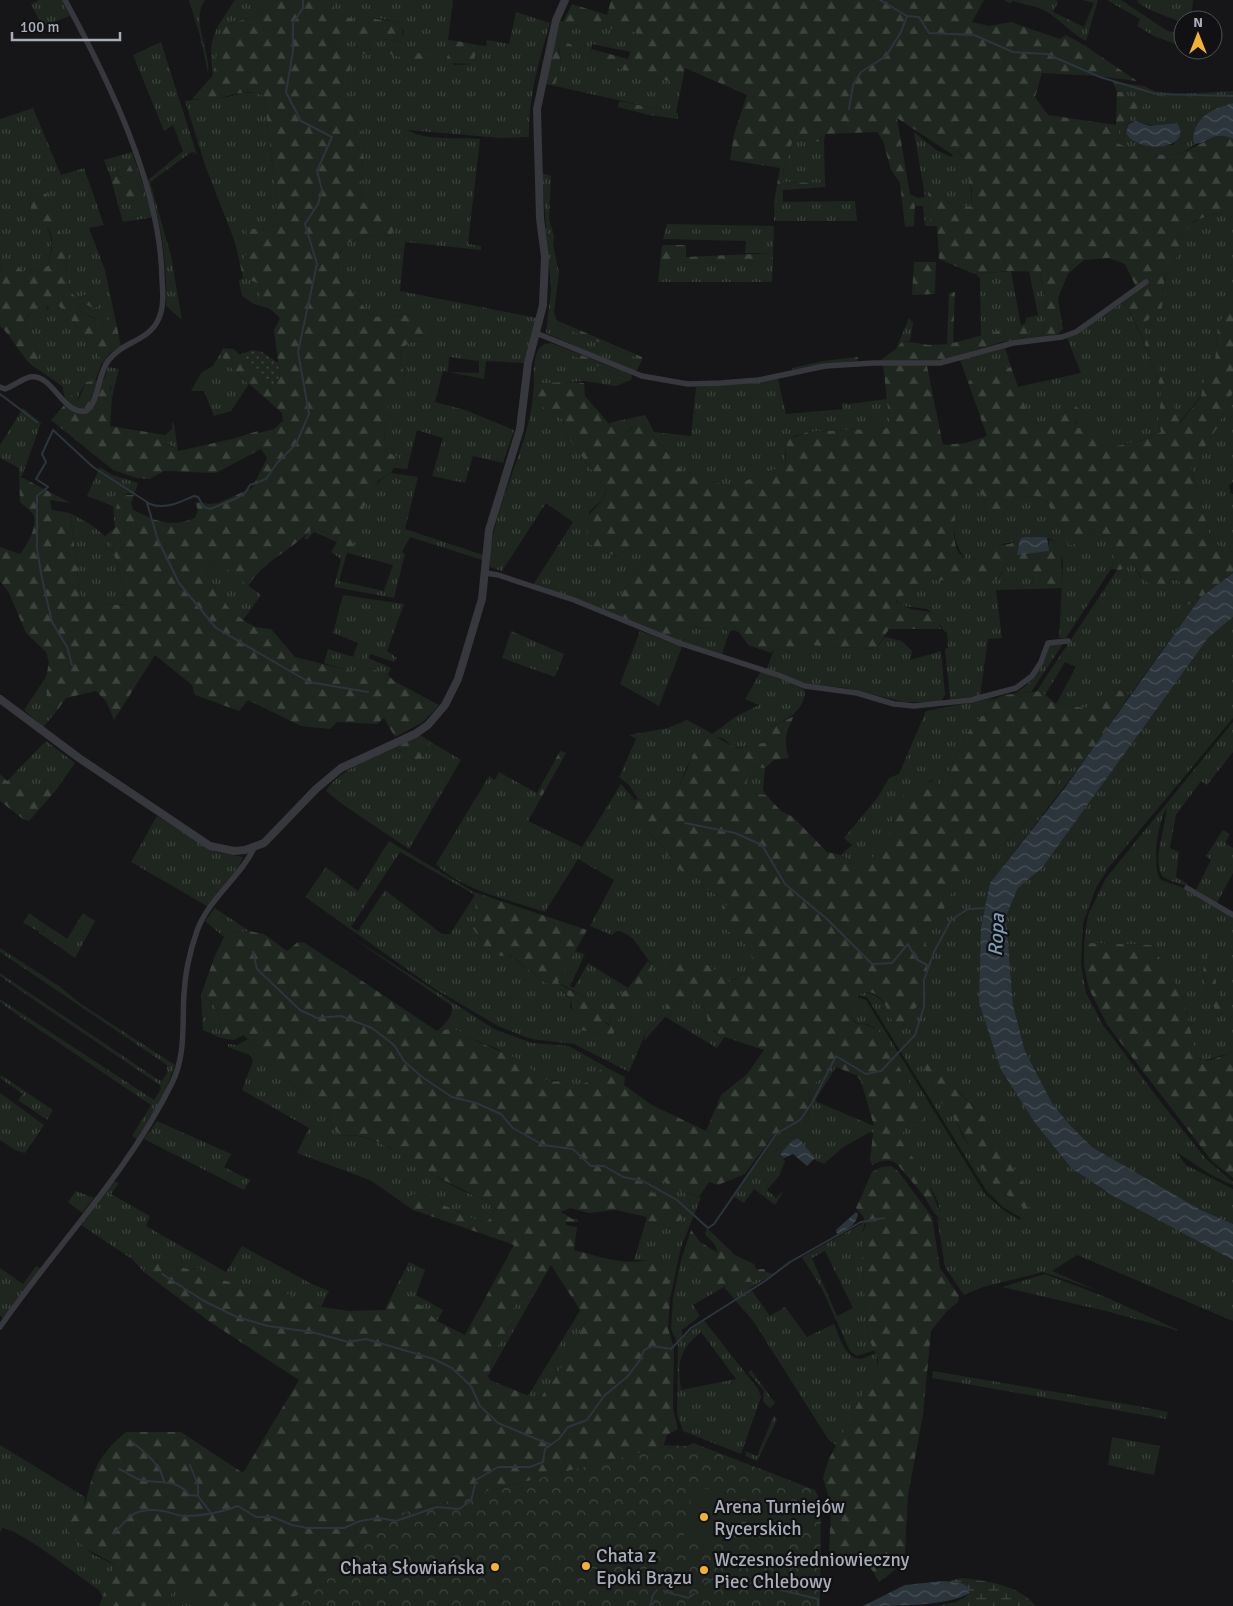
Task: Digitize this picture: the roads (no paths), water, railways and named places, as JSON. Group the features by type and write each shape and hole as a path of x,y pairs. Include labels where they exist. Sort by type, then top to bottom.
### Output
{"street":[{"path":"0,387 5,389 31,377 40,378 72,409 86,411 93,406 99,381 109,359 121,349 149,334 159,319 163,305 162,257 156,217 124,123 100,69 65,0"},
{"path":"0,699 79,758 210,846 234,851 254,848 264,843 316,789 341,768 415,734 428,725 443,707 458,680 482,599 486,572 488,530 520,429 528,363 544,305 546,283 540,218 537,109 556,20 565,0"},
{"path":"536,333 642,376 688,384 721,383 768,378 826,366 874,362 940,363 1013,343 1062,337 1076,332 1146,282"},
{"path":"486,572 498,574 574,600 679,643 778,675 805,686 857,693 894,704 914,706 971,700 1016,688 1032,676 1041,662 1048,642 1068,640"},
{"path":"0,1327 113,1176 161,1104 178,1067 183,1045 184,992 188,964 197,930 210,907 240,871 254,848"},
{"path":"1187,888 1233,915"}],"water":[{"path":"1233,103 1233,139 1217,136 1195,144 1193,140 1196,126 1204,116 1220,107"},
{"path":"1136,121 1150,126 1177,123 1180,133 1177,140 1170,144 1150,146 1139,144 1131,139 1126,132 1129,124"},
{"path":"1025,537 1047,537 1049,551 1017,555 1020,539"},
{"name":"Ropa","path":"1233,573 1233,617 1208,638 1042,868 1018,888 1006,916 1013,1005 1025,1051 1052,1103 1069,1124 1092,1147 1201,1210 1233,1224 1233,1260 1115,1197 1071,1168 1035,1123 1001,1070 979,1003 981,928 990,883 1064,789 1200,598"},
{"path":"798,1138 815,1158 807,1166 793,1154 784,1158 780,1154 792,1141"},
{"path":"856,1212 858,1214 857,1218 853,1224 848,1229 837,1234 836,1230"},
{"path":"944,1581 961,1583 968,1587 969,1593 949,1601 935,1603 863,1606 905,1585"}],"waterway":[{"path":"72,665 67,647 52,622 37,549 37,496 48,487 36,479 46,462 42,454 53,430 93,467 150,504 167,506 194,496 198,497 204,507 210,509 237,498 245,493 250,485 266,479 277,463 296,444 309,414 298,352 317,264 305,224 318,204 322,190 317,171 332,137 301,121 286,92 293,51 293,23 303,8 303,0"},
{"path":"880,0 907,16 919,17 929,33 974,35 1013,52 1047,54 1100,77 1156,94 1233,96"},
{"path":"849,109 853,85 861,72 886,56 901,32 907,16"},
{"path":"0,394 37,422"},
{"path":"147,503 158,540 179,583 216,628 309,682 368,692"},
{"path":"685,823 735,833 762,845 785,884 827,919 872,964 892,963 908,944 916,959 929,966"},
{"name":"Ropa","path":"253,952 257,969 300,1010 317,1018 341,1016 372,1028 394,1045 404,1061 422,1077 452,1097 476,1103 501,1114 513,1128 543,1145 573,1149 591,1166 604,1166 623,1177 643,1181 677,1200 708,1228 714,1224 776,1134 800,1120 812,1103 836,1056 866,1074 881,1071 915,1035 924,1007 924,980 934,952 951,920 968,909 987,908"},
{"path":"114,1534 129,1517 146,1510 192,1516 238,1506 256,1517 273,1517 292,1525 307,1528 344,1528 360,1521 379,1518 396,1521 437,1507 459,1509 471,1501 476,1480 498,1467 530,1467 543,1462 545,1449 559,1439 568,1427 587,1420 604,1396 628,1376 640,1360 644,1350 652,1346 671,1349 691,1328 765,1281 790,1262 861,1222 884,1218"},
{"path":"162,1274 204,1301 237,1317 268,1326 312,1332 348,1342 366,1339 434,1359 452,1368 471,1386 480,1406 498,1423 551,1445"},
{"path":"132,1442 147,1454 159,1469 164,1481"},
{"path":"190,1465 198,1485 198,1496"},
{"path":"119,1469 141,1480 179,1486 189,1495 198,1496 211,1513"},
{"path":"718,1575 818,1599 818,1606"},
{"path":"705,1584 714,1578"},
{"path":"650,1606 653,1595 657,1590"},
{"path":"664,1591 676,1595"},
{"path":"678,1595 688,1598 694,1594"}],"place":[{"name":"Arena Turniejów Rycerskich","path":"704,1517"},
{"name":"Chata z Epoki Brązu","path":"586,1566"},
{"name":"Chata Słowiańska","path":"495,1567"},
{"name":"Wczesnośredniowieczny Piec Chlebowy","path":"704,1570"}]}
